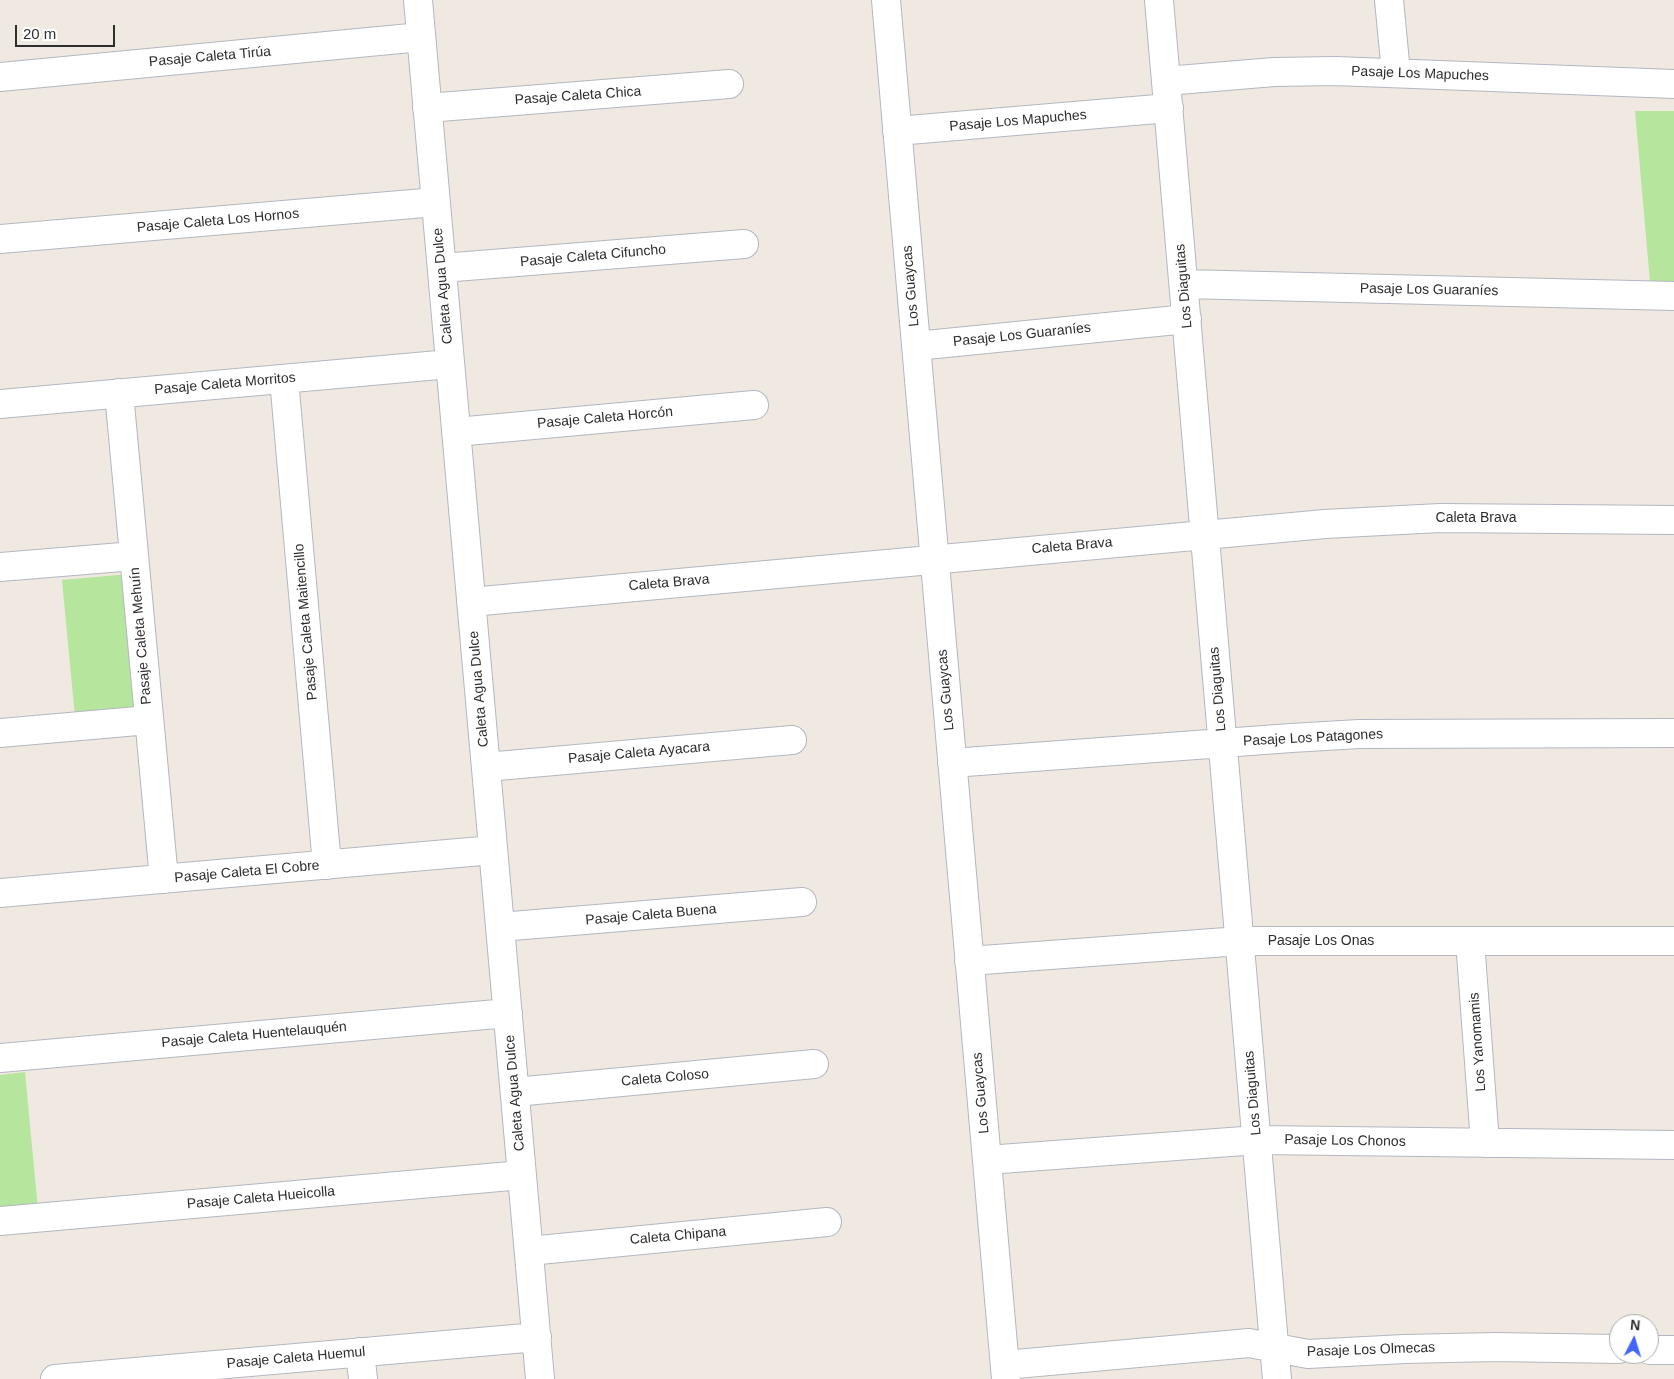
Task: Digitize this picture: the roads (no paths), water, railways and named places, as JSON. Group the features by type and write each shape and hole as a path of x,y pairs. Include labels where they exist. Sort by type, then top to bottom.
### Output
{"street":[{"name":"Caleta Agua Dulce","path":"418,0 540,1379"},
{"name":"Los Guaycas","path":"886,0 1005,1372"},
{"name":"Los Diaguitas","path":"1160,0 1277,1379"},
{"path":"1389,0 1396,73"},
{"name":"Pasaje Caleta Tirúa","path":"0,77 421,37"},
{"name":"Pasaje Los Mapuches","path":"1166,81 1274,72 1335,71 1674,84"},
{"name":"Pasaje Caleta Chica","path":"427,108 729,84"},
{"name":"Pasaje Los Mapuches","path":"897,131 1169,108"},
{"name":"Pasaje Caleta Los Hornos","path":"0,239 436,202"},
{"name":"Pasaje Caleta Cifuncho","path":"442,268 744,244"},
{"name":"Pasaje Los Guaraníes","path":"1184,284 1674,296"},
{"name":"Pasaje Los Guaraníes","path":"916,346 1187,319"},
{"name":"Pasaje Caleta Morritos","path":"0,404 450,364"},
{"name":"Pasaje Caleta Maitencillo","path":"284,379 327,864"},
{"name":"Pasaje Caleta Mehuín","path":"120,393 164,879"},
{"name":"Pasaje Caleta Horcón","path":"456,432 754,405"},
{"name":"Caleta Brava","path":"471,602 1324,524 1440,518 1674,520"},
{"path":"0,568 134,556"},
{"path":"0,733 149,720"},
{"name":"Pasaje Los Patagones","path":"952,763 1359,734 1674,733"},
{"name":"Pasaje Caleta Ayacara","path":"486,767 792,740"},
{"name":"Pasaje Caleta El Cobre","path":"0,893 493,850"},
{"name":"Pasaje Caleta Buena","path":"500,927 802,902"},
{"name":"Pasaje Los Onas","path":"969,961 1240,940 1674,941"},
{"name":"Los Yanomamis","path":"1470,941 1485,1143"},
{"name":"Pasaje Caleta Huentelauquén","path":"0,1058 508,1013"},
{"name":"Caleta Coloso","path":"515,1092 814,1064"},
{"name":"Pasaje Los Chonos","path":"987,1160 1257,1140 1674,1145"},
{"name":"Pasaje Caleta Hueicolla","path":"0,1222 522,1175"},
{"name":"Caleta Chipana","path":"529,1251 827,1222"},
{"name":"Pasaje Caleta Huemul","path":"55,1379 195,1373 360,1352 537,1337"},
{"name":"Pasaje Los Olmecas","path":"1005,1372 1249,1342 1308,1354 1404,1349 1609,1349"},
{"path":"1659,1350 1674,1350"},
{"path":"360,1352 363,1379"}]}
